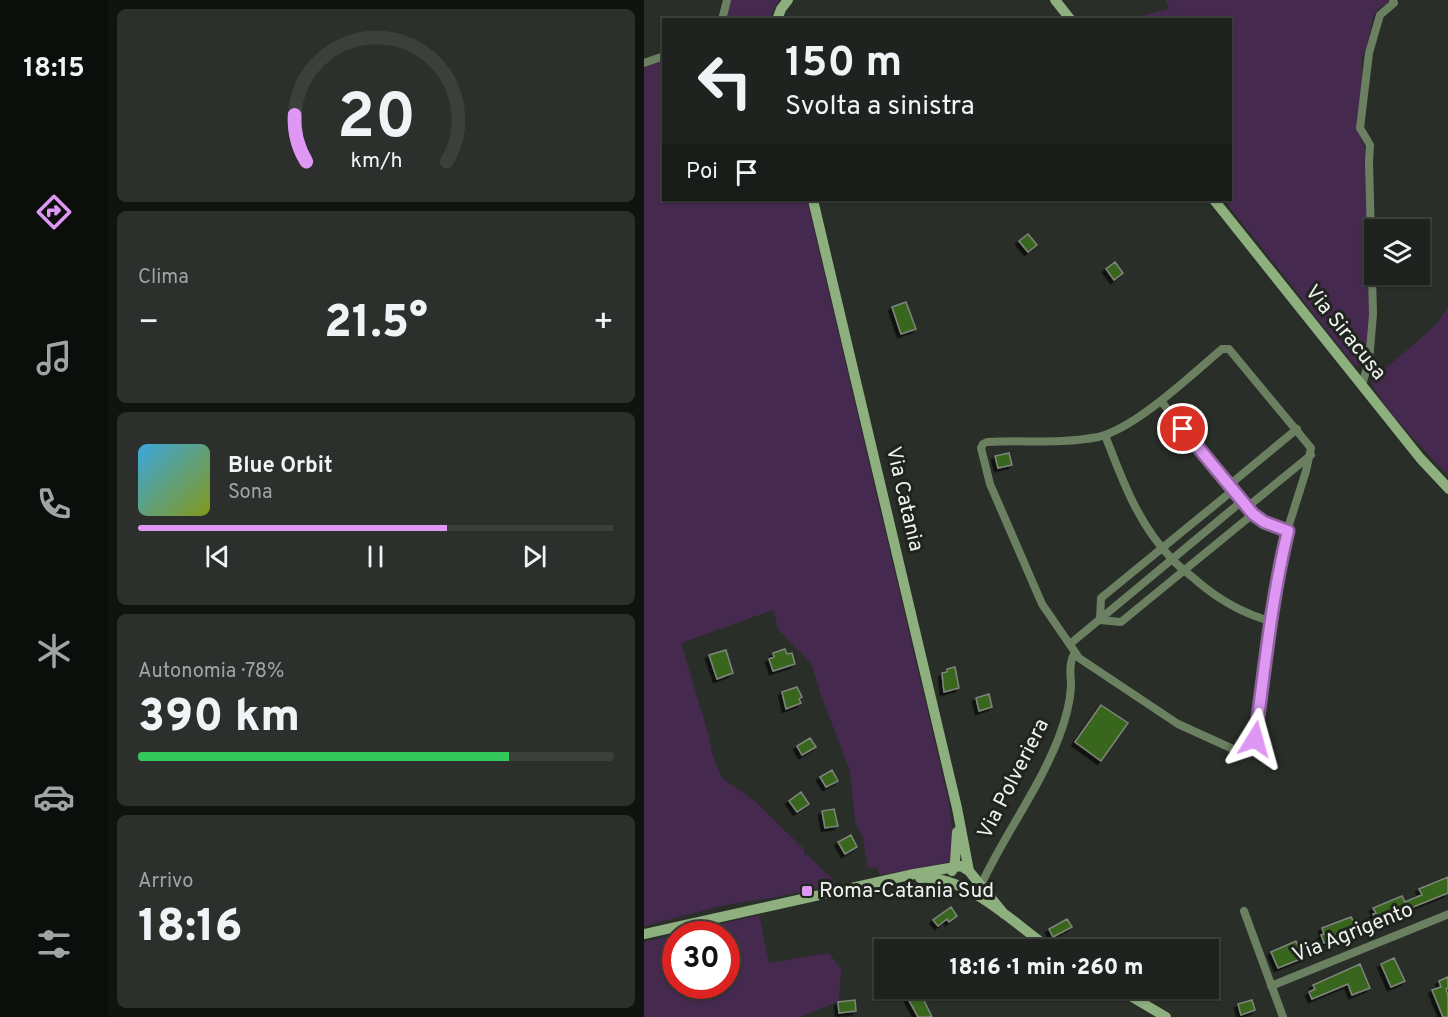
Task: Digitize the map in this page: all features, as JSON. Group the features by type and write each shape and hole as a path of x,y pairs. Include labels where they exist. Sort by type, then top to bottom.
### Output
{"street":[{"path":"722,18 727,0"},
{"path":"778,18 788,0"},
{"path":"1055,0 1069,18"},
{"path":"1362,385 1369,361 1373,314 1370,145 1360,128 1361,114 1369,54 1379,15 1394,3 1393,0"},
{"path":"644,63 662,57"},
{"name":"Via Catania","path":"813,201 957,808"},
{"name":"Via Siracusa","path":"1215,201 1420,458 1448,489"},
{"path":"1222,349 1229,349 1309,443 1311,455 1277,574 1255,739 1247,748 1241,750 1233,749 1178,724 1079,658 1042,604 990,484 981,448 988,442 1072,441 1105,435 1161,401 1222,349"},
{"path":"1161,401 1244,505 1264,522 1288,531"},
{"path":"1100,620 1101,598 1162,548 1297,429"},
{"path":"1105,435 1133,504 1162,548 1184,570 1223,602 1270,621"},
{"path":"1072,648 1100,620 1173,560 1311,455"},
{"path":"1100,620 1121,622 1253,514"},
{"name":"Via Polveriera","path":"981,885 995,855 1054,749 1069,701 1071,687 1069,661 1072,648"},
{"path":"955,885 951,878 957,850 957,808"},
{"path":"955,885 966,885 970,880 957,808"},
{"path":"644,934 888,880 964,867 1004,914"},
{"path":"888,880 924,878 955,885 972,892 1037,939"},
{"path":"1244,911 1283,1017"},
{"name":"Via Agrigento","path":"1271,986 1448,914"},
{"path":"1136,999 1166,1017"}],"shaded area":[{"path":"730,0 780,0 770,18 726,18"},
{"path":"1166,0 1389,0 1373,16 1368,43 1362,57 1362,85 1356,127 1366,152 1367,219 1364,219 1364,285 1368,285 1369,313 1365,362 1362,365 1353,364 1225,201 1232,201 1232,18 1133,18 1169,9"},
{"path":"662,60 662,201 807,201 948,798 954,841 950,862 880,875 877,867 868,868 862,835 855,822 850,771 811,663 778,629 773,610 681,643 721,777 757,803 803,848 805,855 808,855 835,882 835,885 725,905 644,926 644,67"},
{"path":"1448,307 1449,475 1394,416 1371,381 1436,325"},
{"path":"759,915 769,963 829,953 841,969 839,1001 799,1017 644,1017 644,942 662,938 662,999 740,999 740,921 733,921"}],"building":[{"path":"1028,234 1037,245 1028,252 1019,241"},
{"path":"1115,262 1123,273 1114,280 1106,269"},
{"path":"906,302 916,329 901,334 892,307"},
{"path":"1009,453 1012,465 998,468 995,456"},
{"path":"785,649 787,654 792,653 795,664 773,671 769,659 774,657 773,653"},
{"path":"726,650 733,673 717,679 709,655"},
{"path":"955,667 959,688 944,692 942,673"},
{"path":"797,687 802,697 799,699 801,703 786,709 782,692"},
{"path":"989,694 992,707 979,711 976,698"},
{"path":"1101,705 1128,723 1101,761 1075,742"},
{"path":"810,738 816,747 802,755 797,746"},
{"path":"832,770 838,781 826,787 820,777"},
{"path":"801,792 809,804 797,812 789,801"},
{"path":"834,809 838,826 825,828 822,811"},
{"path":"851,835 857,847 845,854 838,842"},
{"path":"1448,877 1448,893 1376,922 1373,914 1376,913 1373,908 1402,896 1405,902 1422,895 1419,889"},
{"path":"951,907 957,916 949,922 947,919 938,926 933,920"},
{"path":"1351,917 1358,929 1324,943 1321,935 1324,934 1322,928"},
{"path":"1067,919 1072,927 1053,937 1049,929"},
{"path":"1296,941 1303,958 1278,968 1271,952"},
{"path":"1394,958 1405,981 1391,987 1381,964"},
{"path":"1360,964 1370,988 1352,995 1348,984 1312,999 1309,992 1315,989 1313,985"},
{"path":"1448,977 1448,988 1446,989 1448,1017 1443,1017 1432,990 1441,987 1439,981"},
{"path":"908,999 923,999 932,1017 918,1017"},
{"path":"855,1000 856,1011 839,1013 838,1002"},
{"path":"1252,1000 1255,1010 1241,1015 1238,1004"}],"place":[{"name":"Roma-Catania Sud","path":"807,891"}],"route":[{"path":"1183,429 1253,514 1264,522 1288,531 1277,574 1255,739"}]}
